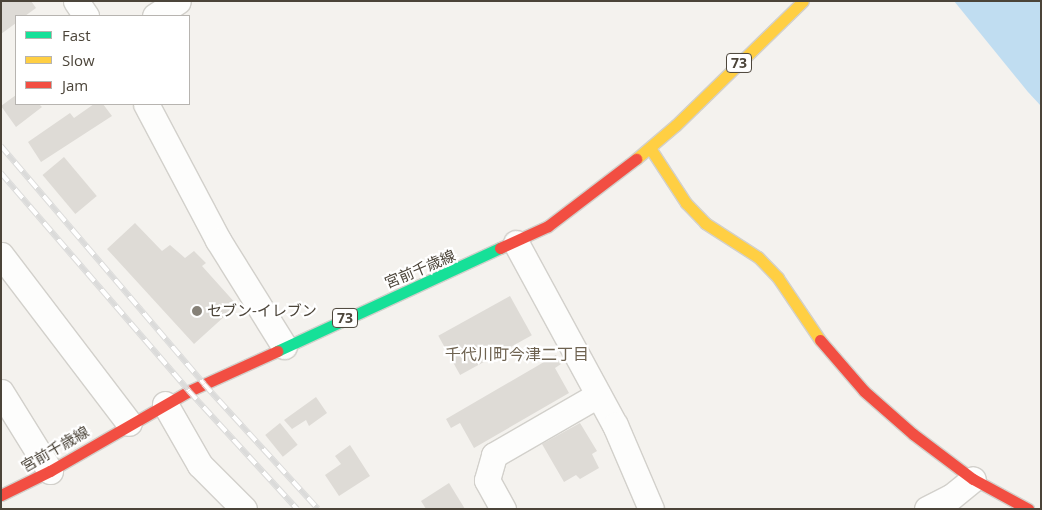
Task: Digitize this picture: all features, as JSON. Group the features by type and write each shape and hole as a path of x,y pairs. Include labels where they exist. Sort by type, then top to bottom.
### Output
{"main road":[{"name":"宮前千歳線","path":"1,495 50,471 129,422 165,404 284,346 516,243 548,226 650,148 803,1"},
{"path":"650,148 686,203 705,223 758,257 778,278 817,337 864,391 912,434 973,479 1028,509"}],"street":[{"path":"76,1 85,15"},
{"path":"157,15 178,1"},
{"path":"147,105 218,240 284,346"},
{"path":"516,243 615,425 651,509"},
{"path":"4,263 129,422"},
{"path":"1,392 50,471"},
{"path":"502,509 488,480 494,455 598,395"},
{"path":"165,404 200,465 244,509"},
{"path":"927,509 951,496 973,479"}],"water":[{"path":"954,1 1041,1 1041,106 1028,92"}],"building":[{"path":"1,1 31,1 36,8 26,15 15,15 15,24 1,34"},
{"path":"15,96 15,105 40,105 42,107 16,127 1,106"},
{"path":"93,105 104,105 112,116 41,162 28,142 70,113 74,118"},
{"path":"64,157 97,196 75,214 43,175"},
{"path":"135,223 162,251 170,245 185,258 194,251 206,263 202,266 237,305 194,344 107,249"},
{"path":"510,296 532,335 460,375 438,336"},
{"path":"556,355 561,364 555,368 569,393 474,448 460,423 451,428 446,419"},
{"path":"316,397 327,413 309,426 306,420 292,429 284,420"},
{"path":"280,423 298,445 283,457 265,435"},
{"path":"580,423 597,451 592,454 599,468 580,479 576,475 564,482 542,444"},
{"path":"350,445 370,476 339,496 325,475 341,464 335,456"},
{"path":"449,483 465,509 426,509 421,501"}],"railway":[{"path":"1,146 204,384 318,509"},
{"path":"1,173 189,391 297,509"}],"traffic: fast":[{"path":"277,351 500,248"}],"traffic: slow":[{"path":"636,159 676,125 803,1"},
{"path":"650,148 686,203 705,223 758,257 778,278 820,340"}],"traffic: jam":[{"path":"500,248 548,226 636,159"},
{"path":"820,340 864,391 913,434 973,479 1028,509"},
{"path":"1,495 50,471 189,391 277,351"}],"place":[{"name":"セブン-イレブン","path":"197,311"}],"district":[{"name":"千代川町今津二丁目","path":"517,354"}]}
